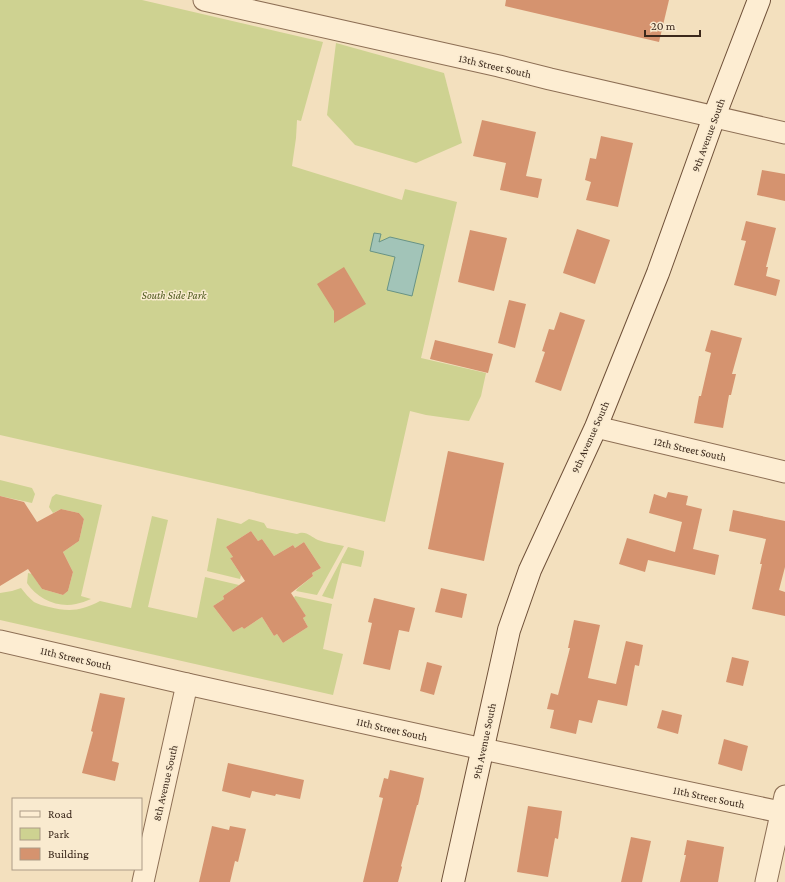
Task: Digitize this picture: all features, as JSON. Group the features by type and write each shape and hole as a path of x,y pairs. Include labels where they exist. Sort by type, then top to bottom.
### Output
{"street":[{"name":"13th Street South","path":"204,0 499,66 785,133"},
{"name":"9th Avenue South","path":"453,882 509,630 527,578 596,427 658,273 714,117 759,0"},
{"name":"12th Street South","path":"596,427 785,472"},
{"name":"11th Street South","path":"0,641 483,749 784,807"},
{"name":"8th Avenue South","path":"143,882 187,684"},
{"path":"766,882 784,807"}],"green space":[{"name":"South Side Park","path":"0,0 142,0 323,42 301,121 297,120 292,166 402,200 405,189 457,202 421,358 486,373 481,396 469,421 426,415 410,411 385,522 0,435"},
{"path":"336,43 444,73 462,143 416,163 355,145 327,115"},
{"path":"0,480 32,488 35,494 32,503 0,496"},
{"path":"56,494 102,505 81,596 91,599 82,603 62,605 48,601 36,594 27,583 28,573 32,574 42,589 63,595 68,591 73,572 63,552 79,541 84,519 79,513 61,509 53,513 49,507 52,497"},
{"path":"152,516 168,520 148,607 197,618 205,577 239,585 223,596 224,599 213,606 233,632 242,627 244,629 262,617 274,636 277,634 283,643 308,627 303,618 306,616 294,598 295,596 332,604 323,649 343,654 333,695 0,620 0,593 21,588 34,602 56,609 81,609 100,601 131,608"},
{"path":"217,518 241,524 249,519 264,523 267,528 297,534 306,533 318,540 344,546 317,595 296,591 313,576 312,573 321,568 304,542 295,548 293,545 274,556 262,539 258,541 251,531 226,547 233,557 230,558 241,575 240,579 207,571"},
{"path":"348,547 364,551 361,567 342,563 333,599 322,596"}],"water":[{"path":"374,233 381,234 379,242 390,237 424,245 412,296 387,290 395,257 370,251"}],"building":[{"path":"506,0 669,0 659,42 505,6"},
{"path":"482,120 536,132 526,176 542,179 538,198 500,190 506,163 473,156"},
{"path":"601,136 633,143 618,207 586,200 591,182 585,180 590,158 596,159"},
{"path":"762,170 785,174 785,201 757,195"},
{"path":"746,221 776,228 766,267 768,267 766,276 780,280 776,296 734,285 746,241 741,240"},
{"path":"577,229 610,240 595,284 563,273"},
{"path":"470,230 507,238 494,291 458,282"},
{"path":"344,267 366,304 334,323 334,311 317,284"},
{"path":"509,300 526,304 515,348 498,343"},
{"path":"560,312 585,320 561,391 535,382 545,352 542,351 549,329 554,330"},
{"path":"711,330 742,338 732,374 736,374 731,395 729,395 723,428 694,423 699,396 701,396 711,353 705,351"},
{"path":"435,340 493,354 488,373 430,359"},
{"path":"448,451 504,463 484,561 428,549"},
{"path":"668,492 688,496 686,505 702,509 693,549 719,555 715,575 648,560 645,572 619,564 627,538 675,552 682,522 649,513 654,494 666,498"},
{"path":"0,496 24,502 37,522 61,509 79,513 84,519 79,541 63,552 73,572 68,591 63,595 42,589 28,569 0,586"},
{"path":"733,510 785,521 785,567 779,590 785,592 785,616 752,609 766,539 729,531"},
{"path":"251,531 258,541 262,539 274,556 293,545 295,548 304,542 321,568 312,573 313,576 291,593 306,616 303,618 308,627 283,643 277,634 274,636 262,617 244,629 242,627 233,632 213,606 224,599 223,596 245,581 230,558 233,557 226,547"},
{"path":"441,588 467,594 462,618 435,612"},
{"path":"374,598 415,608 409,632 399,630 390,670 363,664 372,623 368,622"},
{"path":"574,620 600,625 588,678 616,684 626,641 643,645 639,666 635,665 627,706 598,700 592,723 579,720 576,734 550,728 554,710 547,709 551,693 558,695 570,648 568,648"},
{"path":"732,657 749,661 743,686 726,682"},
{"path":"427,662 442,666 434,695 420,691"},
{"path":"100,693 125,698 112,761 119,763 115,781 82,773 93,732 91,731"},
{"path":"662,710 682,715 678,734 657,728"},
{"path":"724,739 748,746 742,771 718,764"},
{"path":"228,763 304,780 300,799 252,791 250,798 222,791"},
{"path":"390,770 424,778 418,805 398,882 363,882 383,798 379,797 384,778 388,779"},
{"path":"528,806 562,811 558,839 555,838 548,877 517,872"},
{"path":"212,826 229,830 230,826 246,829 238,862 235,861 230,882 199,882"},
{"path":"631,837 651,841 642,882 621,882"},
{"path":"687,840 724,847 718,882 680,882 686,855 684,855"}]}
